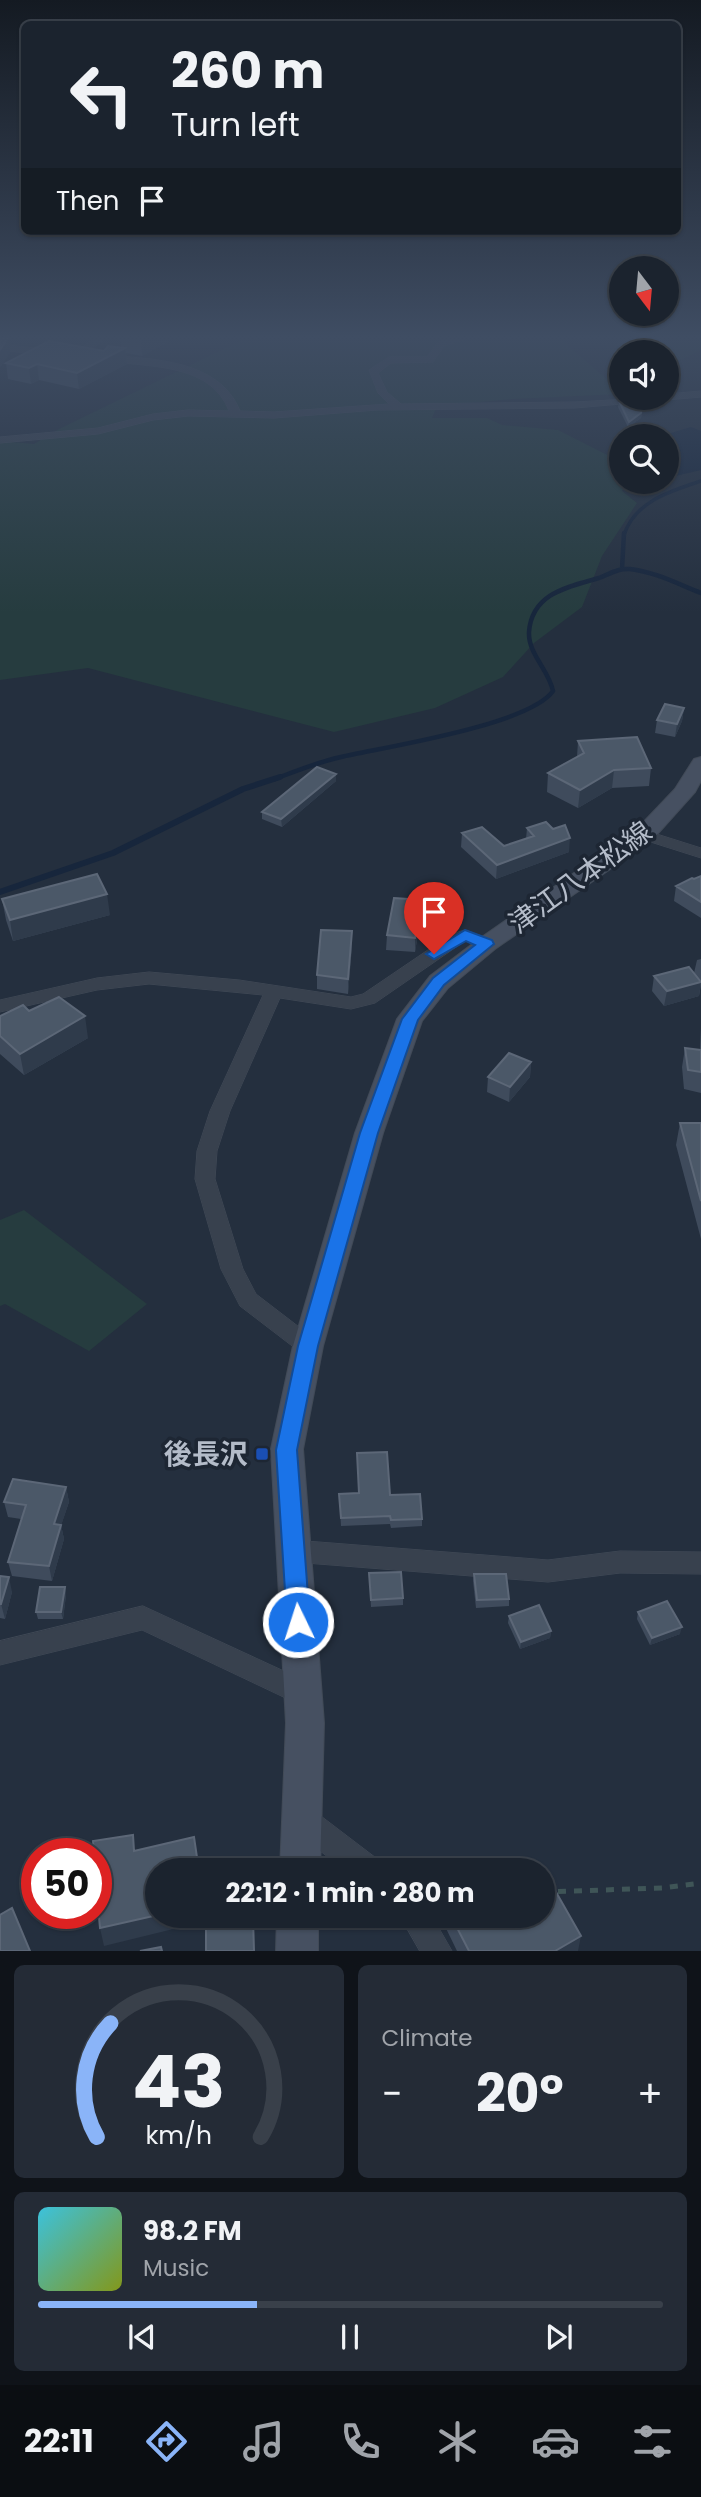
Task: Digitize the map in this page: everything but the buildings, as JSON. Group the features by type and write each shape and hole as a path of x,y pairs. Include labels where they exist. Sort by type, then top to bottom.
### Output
{"main road":[{"name":"津江八本松線","path":"300,1858 303,1693 287,1450 308,1346 369,1133 410,1019 439,982 486,944 644,835 684,792 701,763"},
{"path":"297,1951 298,1928"}],"street":[{"path":"0,440 102,430"},
{"path":"644,835 701,853"},
{"path":"0,1006 97,984 149,978 239,986 351,1003 369,999 465,935 486,944"},
{"path":"273,993 220,1111 208,1151 205,1180 232,1269 248,1300 308,1346"},
{"path":"293,1551 548,1571 620,1562 701,1563"},
{"path":"0,1653 143,1618 303,1693"},
{"path":"302,1819 353,1858"},
{"path":"423,1928 437,1951"}],"path":[{"path":"555,1892 663,1888 701,1883"}],"green space":[{"path":"57,430 558,430 609,456 609,494 626,494 637,503 602,556 582,607 534,643 503,677 435,708 334,732 88,668 0,680 0,441 34,444"},
{"path":"24,1210 147,1304 89,1351 5,1304 0,1306 0,1220"}],"water":[{"path":"679,431 701,431 701,470 679,475"}],"waterway":[{"path":"624,535 629,523 645,506 666,494 701,481"},
{"path":"622,569 624,533"},
{"path":"275,779 332,759 487,724 539,703 553,691 532,648 529,632 537,608 544,600 564,589 618,570 630,569 701,593"},
{"path":"0,892 113,853 243,789 280,777"}],"place":[{"name":"後長沢","path":"262,1454"}],"route":[{"path":"298,1622 287,1450 308,1346 369,1133 410,1019 439,982 486,944 465,935 434,954"}]}
